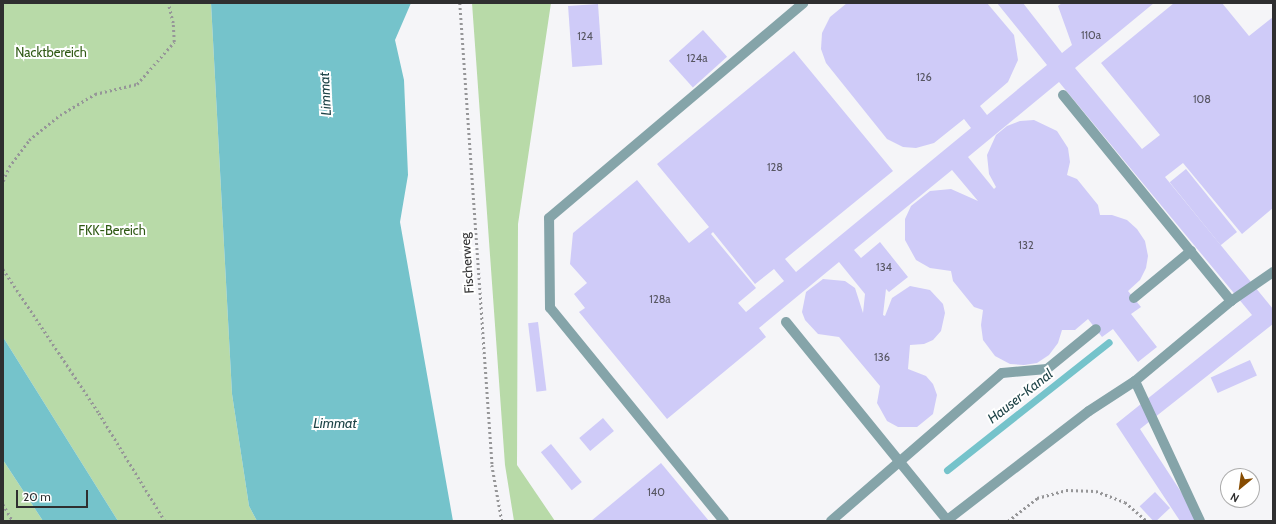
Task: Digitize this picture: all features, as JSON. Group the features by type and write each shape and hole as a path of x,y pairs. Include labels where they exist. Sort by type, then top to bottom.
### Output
{"lane":[{"path":"724,521 550,308 549,218 803,3"},
{"path":"1063,95 1231,301"},
{"path":"1134,298 1191,251"},
{"path":"786,322 947,520 1089,411 1135,381 1231,301 1273,273"},
{"path":"831,521 1002,373 1048,369 1096,330"},
{"path":"1135,381 1200,521"}],"path":[{"path":"3,181 9,167 29,140 60,115 95,94 137,84 174,42 168,3"},
{"name":"Fischerweg","path":"460,3 492,464 502,521"},
{"path":"3,269 99,413 166,521"},
{"path":"1008,521 1037,498 1066,490 1096,491 1124,502 1147,521"},
{"path":"3,504 13,521"}],"green space":[{"name":"FKK-Bereich","path":"3,3 211,3 232,394 249,506 257,521 118,521 3,337"},
{"path":"472,3 551,3 518,224 517,465 555,521 514,521 505,465"},
{"path":"3,460 43,521 3,521"}],"water":[{"name":"Limmat","path":"211,3 411,3 395,40 404,80 408,175 400,222 453,521 257,521 249,506 232,394"},
{"path":"3,337 118,521 43,521 3,460"}],"building":[{"path":"847,3 987,3 1014,35 1018,60 1008,82 980,106 987,115 1047,65 997,3 1023,3 1062,53 1072,45 1058,6 1062,3 1154,3 1075,68 1142,149 1160,135 1101,63 1174,3 1222,3 1249,36 1273,17 1273,208 1242,234 1183,163 1165,177 1273,309 1273,324 1140,429 1198,518 1203,521 1180,521 1116,424 1252,315 1059,82 968,157 994,189 996,187 989,174 987,155 996,135 1007,126 1020,121 1034,120 1057,131 1068,148 1070,162 1067,175 1077,179 1098,205 1100,215 1112,215 1127,220 1137,229 1145,241 1148,256 1146,268 1140,280 1128,291 1141,307 1131,314 1157,347 1138,362 1113,329 1102,337 1088,319 1075,330 1062,330 1058,343 1049,355 1037,363 1024,365 1010,364 995,356 983,340 981,325 983,310 974,307 953,281 951,271 930,268 916,260 905,240 905,219 911,206 930,191 951,189 978,201 952,170 854,250 861,258 880,242 908,277 889,292 886,289 883,315 885,316 892,298 910,286 930,290 943,304 945,313 941,331 933,340 924,344 910,345 908,369 926,376 933,384 937,395 933,414 917,427 898,427 887,421 877,403 880,386 839,337 818,334 805,320 802,312 806,292 823,279 845,281 855,288 863,313 865,294 839,262 759,328 766,337 667,419 579,312 585,308 574,294 587,283 570,264 573,233 637,180 689,243 709,227 657,164 794,51 893,171 785,259 796,272 971,128 964,119 934,143 916,148 903,147 887,139 826,63 821,49 822,33 830,17","holes":["713,232 755,284 774,269 784,281 746,312 738,303 756,288 711,234"]},
{"path":"598,4 602,65 572,67 568,6"},
{"path":"703,30 727,57 693,88 669,61"},
{"path":"1186,169 1237,232 1221,245 1170,182"},
{"path":"538,322 546,390 536,392 528,323"},
{"path":"1250,360 1257,376 1218,393 1211,377"},
{"path":"603,418 614,431 590,451 579,438"},
{"path":"551,444 582,482 572,490 541,452"},
{"path":"661,463 709,521 591,521"},
{"path":"1155,492 1170,508 1156,521 1153,521 1140,506"}],"waterway":[{"name":"Hauser-Kanal","path":"947,470 1109,342"}],"park label":[{"name":"Nacktbereich","path":"51,52"}]}
